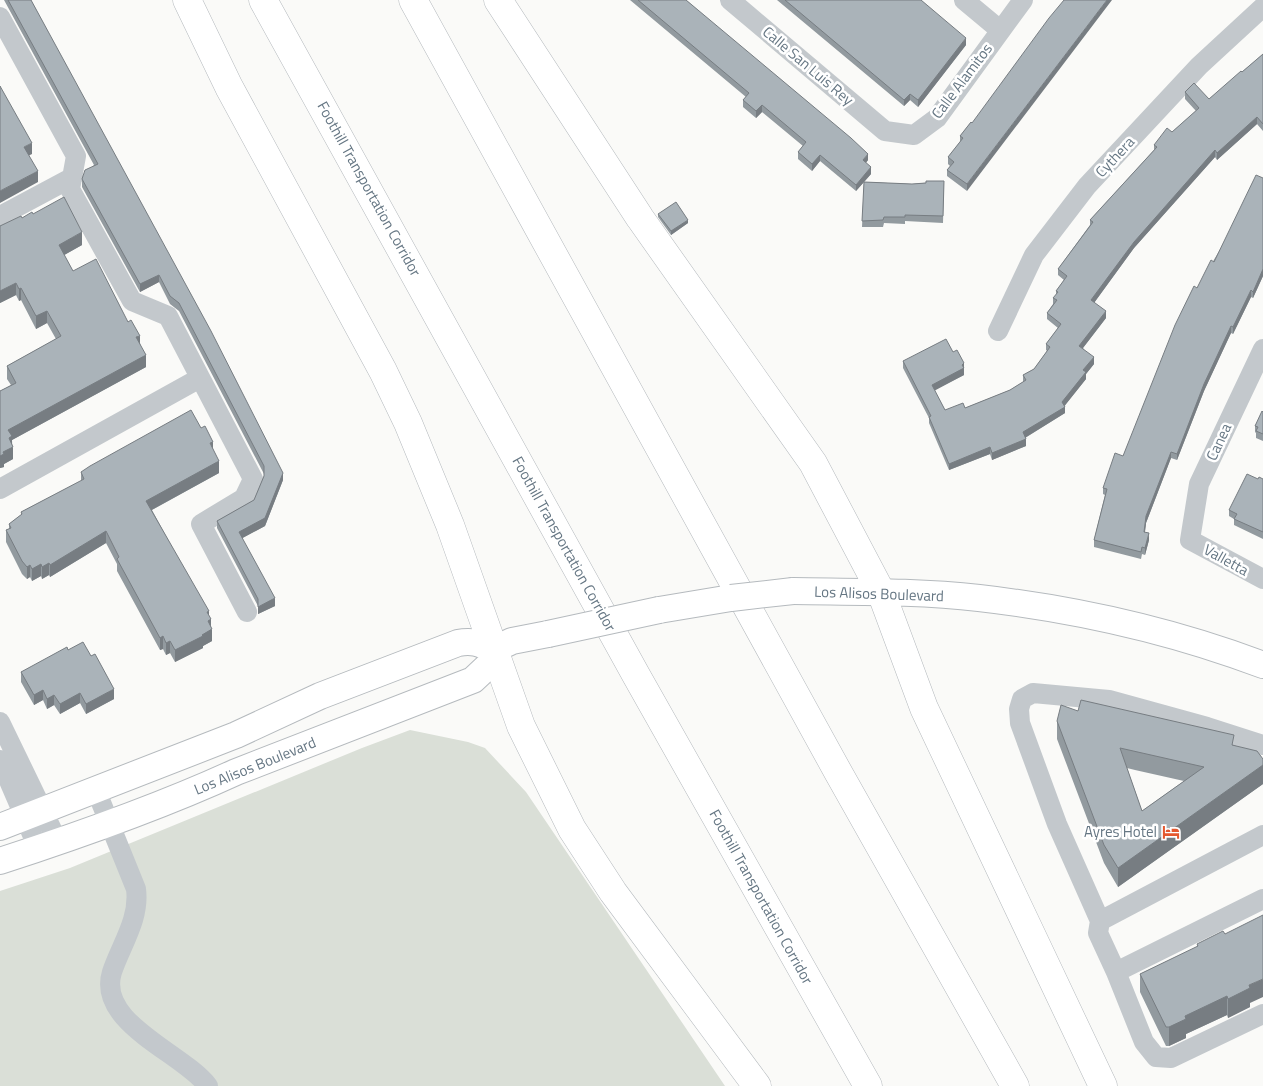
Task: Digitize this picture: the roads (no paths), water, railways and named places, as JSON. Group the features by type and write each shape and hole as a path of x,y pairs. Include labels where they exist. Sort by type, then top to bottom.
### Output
{"highway":[{"path":"187,0 229,87 383,371 408,423 450,525 521,726 572,829 613,892 757,1086"},
{"name":"Foothill Transportation Corridor","path":"263,0 636,675 868,1086"},
{"path":"414,0 833,764 1015,1086"},
{"path":"498,0 640,218 813,463 881,592 924,708 1103,1086"}],"main road":[{"name":"Los Alisos Boulevard","path":"0,860 48,845 198,789 236,772 473,680 490,664 493,650 512,641 668,608 731,598 793,591 881,592 978,598 1070,613 1185,640 1263,666"},
{"path":"0,827 236,735 320,696 458,643 469,640 493,650"}],"street":[{"name":"Calle San Luis Rey","path":"730,0 885,131"},
{"path":"964,0 1000,30"},
{"name":"Calle Alamitos","path":"885,131 914,135 937,118 1023,0"},
{"name":"Cythera","path":"998,331 1034,255 1087,186 1199,66 1263,7"},
{"path":"0,16 76,156 70,190 132,301 168,316 253,479 244,498 201,524 247,612"},
{"path":"0,216 73,177"},
{"name":"Canea","path":"1190,540 1199,484 1263,349"},
{"path":"0,488 200,378"},
{"name":"Valletta","path":"1190,540 1263,580"},
{"path":"1263,745 1208,727 1108,700 1033,693 1022,699 1019,709 1020,724 1057,824 1100,921 1098,933 1144,1042 1156,1057 1171,1058 1263,1014"},
{"path":"0,722 34,814 48,845"},
{"path":"0,760 34,814"},
{"path":"96,790 136,889 138,902 135,916 111,976 110,990 114,1004 140,1031 192,1070 208,1086"},
{"path":"1100,921 1263,835"},
{"path":"1116,972 1263,898"}],"place":[{"name":"Ayres Hotel","path":"1171,832"}]}
